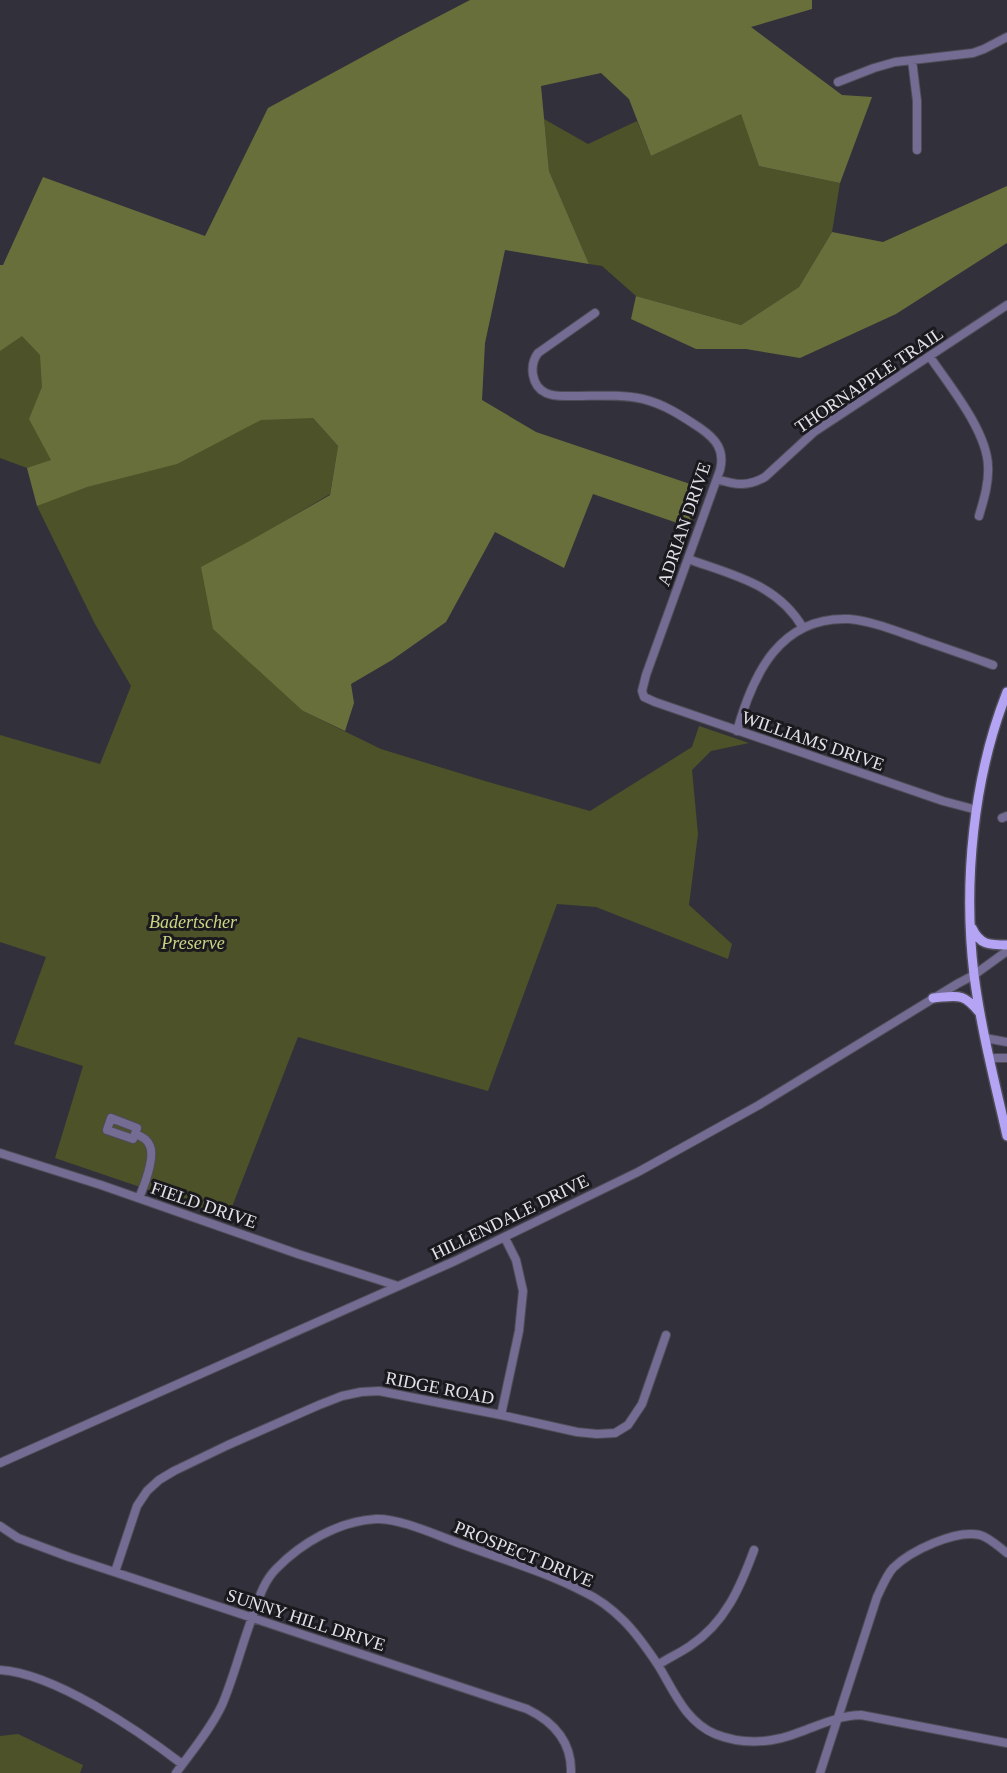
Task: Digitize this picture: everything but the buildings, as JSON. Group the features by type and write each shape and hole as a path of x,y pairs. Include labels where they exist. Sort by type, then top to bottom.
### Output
{"main road":[{"path":"1007,692 989,750 977,810 970,887 974,975 985,1038 1007,1136"},
{"path":"970,925 977,938 983,942 1007,945"},
{"path":"933,998 963,997 969,1000 980,1013"}],"street":[{"path":"838,82 874,68 912,60 973,53 1007,37"},
{"path":"912,60 917,101 917,150"},
{"name":"THORNAPPLE TRAIL","path":"717,479 738,485 757,482 814,432 1007,305"},
{"name":"ADRIAN DRIVE","path":"595,313 538,353 533,370 536,384 550,394 648,400 666,407 707,433 715,440 722,455 717,479 645,675 642,694"},
{"path":"930,357 973,423 988,457 988,474 979,516"},
{"path":"688,559 749,581 769,591 790,610 802,628"},
{"path":"737,731 750,692 764,664 782,643 802,628 838,619 861,621 993,665"},
{"name":"WILLIAMS DRIVE","path":"642,694 655,702 737,731 943,801 977,810"},
{"name":"HILLENDALE DRIVE","path":"0,1464 505,1238 638,1172 732,1120 974,975 1007,951"},
{"path":"985,1038 1007,1042"},
{"path":"990,1058 1007,1058"},
{"path":"135,1134 150,1145 152,1158 140,1198"},
{"name":"FIELD DRIVE","path":"0,1153 398,1286"},
{"path":"501,1415 519,1331 523,1291 516,1260 505,1238"},
{"name":"RIDGE ROAD","path":"115,1572 137,1506 147,1491 159,1480 228,1445 319,1405 342,1396 379,1391 588,1433 607,1434 622,1430 628,1425 642,1404 666,1335"},
{"name":"PROSPECT DRIVE","path":"176,1773 221,1707 252,1618 272,1574 294,1552 333,1530 362,1521 386,1520 414,1527 553,1578 585,1592 606,1605 625,1622 658,1665 677,1699 691,1717 706,1729 729,1738 769,1741 799,1733 837,1718 853,1715 881,1718 1007,1743"},
{"name":"SUNNY HILL DRIVE","path":"0,1526 30,1543 536,1713 560,1733 569,1753 571,1773"},
{"path":"820,1773 877,1597 884,1580 894,1567 922,1549 963,1534 984,1537 1007,1553"},
{"path":"658,1665 692,1645 721,1617 735,1597 754,1550"},
{"path":"0,1670 32,1676 86,1701 139,1733 182,1764"}],"green space":[{"path":"470,0 812,0 812,9 751,27 842,95 872,97 840,183 759,166 741,114 651,156 629,99 601,73 541,86 549,171 589,264 505,250 485,343 482,400 536,432 702,488 689,527 593,494 564,568 495,532 446,622 392,660 351,684 354,703 345,731 303,711 213,629 201,567 330,495 338,446 313,418 261,420 177,464 87,487 37,506 27,468 51,460 29,419 42,387 40,355 22,336 0,351 0,265 3,265 43,177 205,236 268,108"},
{"path":"741,113 759,166 840,183 832,232 799,287 741,325 636,296 602,266 589,264 549,171 544,119 588,144 637,121 651,156"},
{"path":"1007,186 1007,243 896,314 800,358 746,349 696,349 631,319 636,296 741,325 799,287 832,232 883,242"},
{"name":"Badertscher Preserve","path":"0,296 313,418 338,446 330,494 251,541 303,711 381,749 590,811 692,747 699,726 749,743 711,751 692,770 698,834 689,905 732,944 728,959 596,907 557,904 488,1091 298,1037 228,1217 55,1158 83,1066 14,1044 46,957 0,942 0,735 100,764 131,686 95,624 37,506 41,504 27,468 0,458"},
{"path":"18,1734 83,1765 80,1773 0,1773 0,1736"}]}
